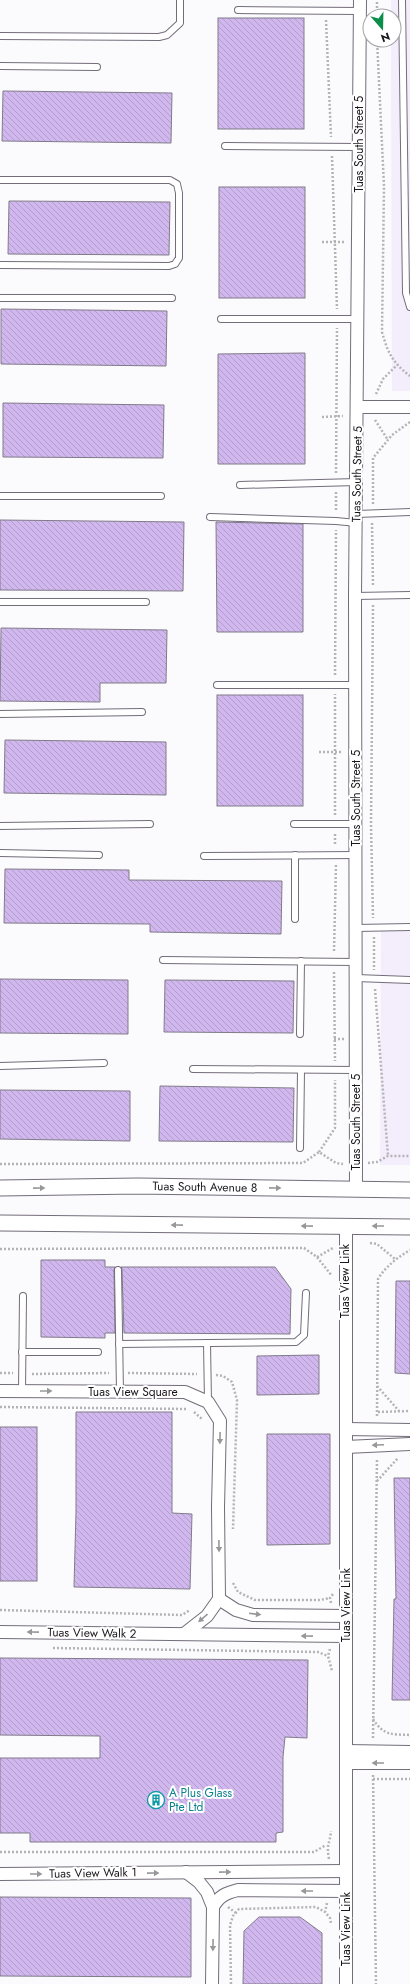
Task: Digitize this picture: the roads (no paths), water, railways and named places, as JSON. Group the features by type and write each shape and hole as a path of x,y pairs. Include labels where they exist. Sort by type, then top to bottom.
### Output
{"street":[{"name":"Tuas South Street 5","path":"356,1189 355,596 358,412 360,5"},
{"path":"358,412 410,406"},
{"name":"Tuas South Avenue 8","path":"0,1188 138,1186 410,1190"},
{"path":"0,1223 410,1226"},
{"name":"Tuas View Link","path":"346,1226 346,1984"},
{"name":"Tuas View Square","path":"0,1391 185,1392 208,1402"},
{"path":"184,1634 207,1616 220,1599 218,1507 220,1421 208,1402"},
{"path":"346,1429 410,1430"},
{"path":"346,1447 410,1444"},
{"path":"220,1599 236,1610 253,1615 346,1616"},
{"name":"Tuas View Walk 2","path":"0,1632 346,1636"},
{"path":"346,1757 373,1757 410,1752"},
{"path":"373,1757 410,1763"},
{"name":"Tuas View Walk 1","path":"0,1874 346,1871"},
{"path":"186,1872 199,1882 207,1892 213,1907 212,1984"},
{"path":"213,1907 218,1898 226,1893 238,1890 346,1891"}],"lane":[{"path":"0,36 160,37 167,34 180,23 180,0"},
{"path":"402,0 406,293 410,307"},
{"path":"238,10 326,11 360,5"},
{"path":"0,66 97,67"},
{"path":"226,146 359,147"},
{"path":"0,180 170,180 177,184 179,193 179,258 176,264 169,266 0,265"},
{"path":"0,298 172,298"},
{"path":"221,319 358,319"},
{"path":"240,485 357,482"},
{"path":"0,496 161,496"},
{"path":"210,517 336,521 357,518 372,513 410,512"},
{"path":"355,596 410,595"},
{"path":"0,602 146,602"},
{"path":"216,685 356,684"},
{"path":"0,714 142,712"},
{"path":"0,826 150,824"},
{"path":"294,824 356,824"},
{"path":"0,853 99,855"},
{"path":"295,855 295,919"},
{"path":"204,856 356,855"},
{"path":"356,928 410,927"},
{"path":"163,960 356,962"},
{"path":"300,1034 301,962"},
{"path":"356,978 410,980"},
{"path":"0,1066 104,1063"},
{"path":"193,1069 356,1070"},
{"path":"300,1148 301,1070"},
{"path":"118,1270 120,1392"},
{"path":"119,1344 296,1342 304,1335 306,1293"},
{"path":"22,1391 23,1296"},
{"path":"207,1343 208,1402"},
{"path":"22,1352 98,1352"}],"place":[{"name":"A Plus Glass Pte Ltd","path":"156,1800"}]}
